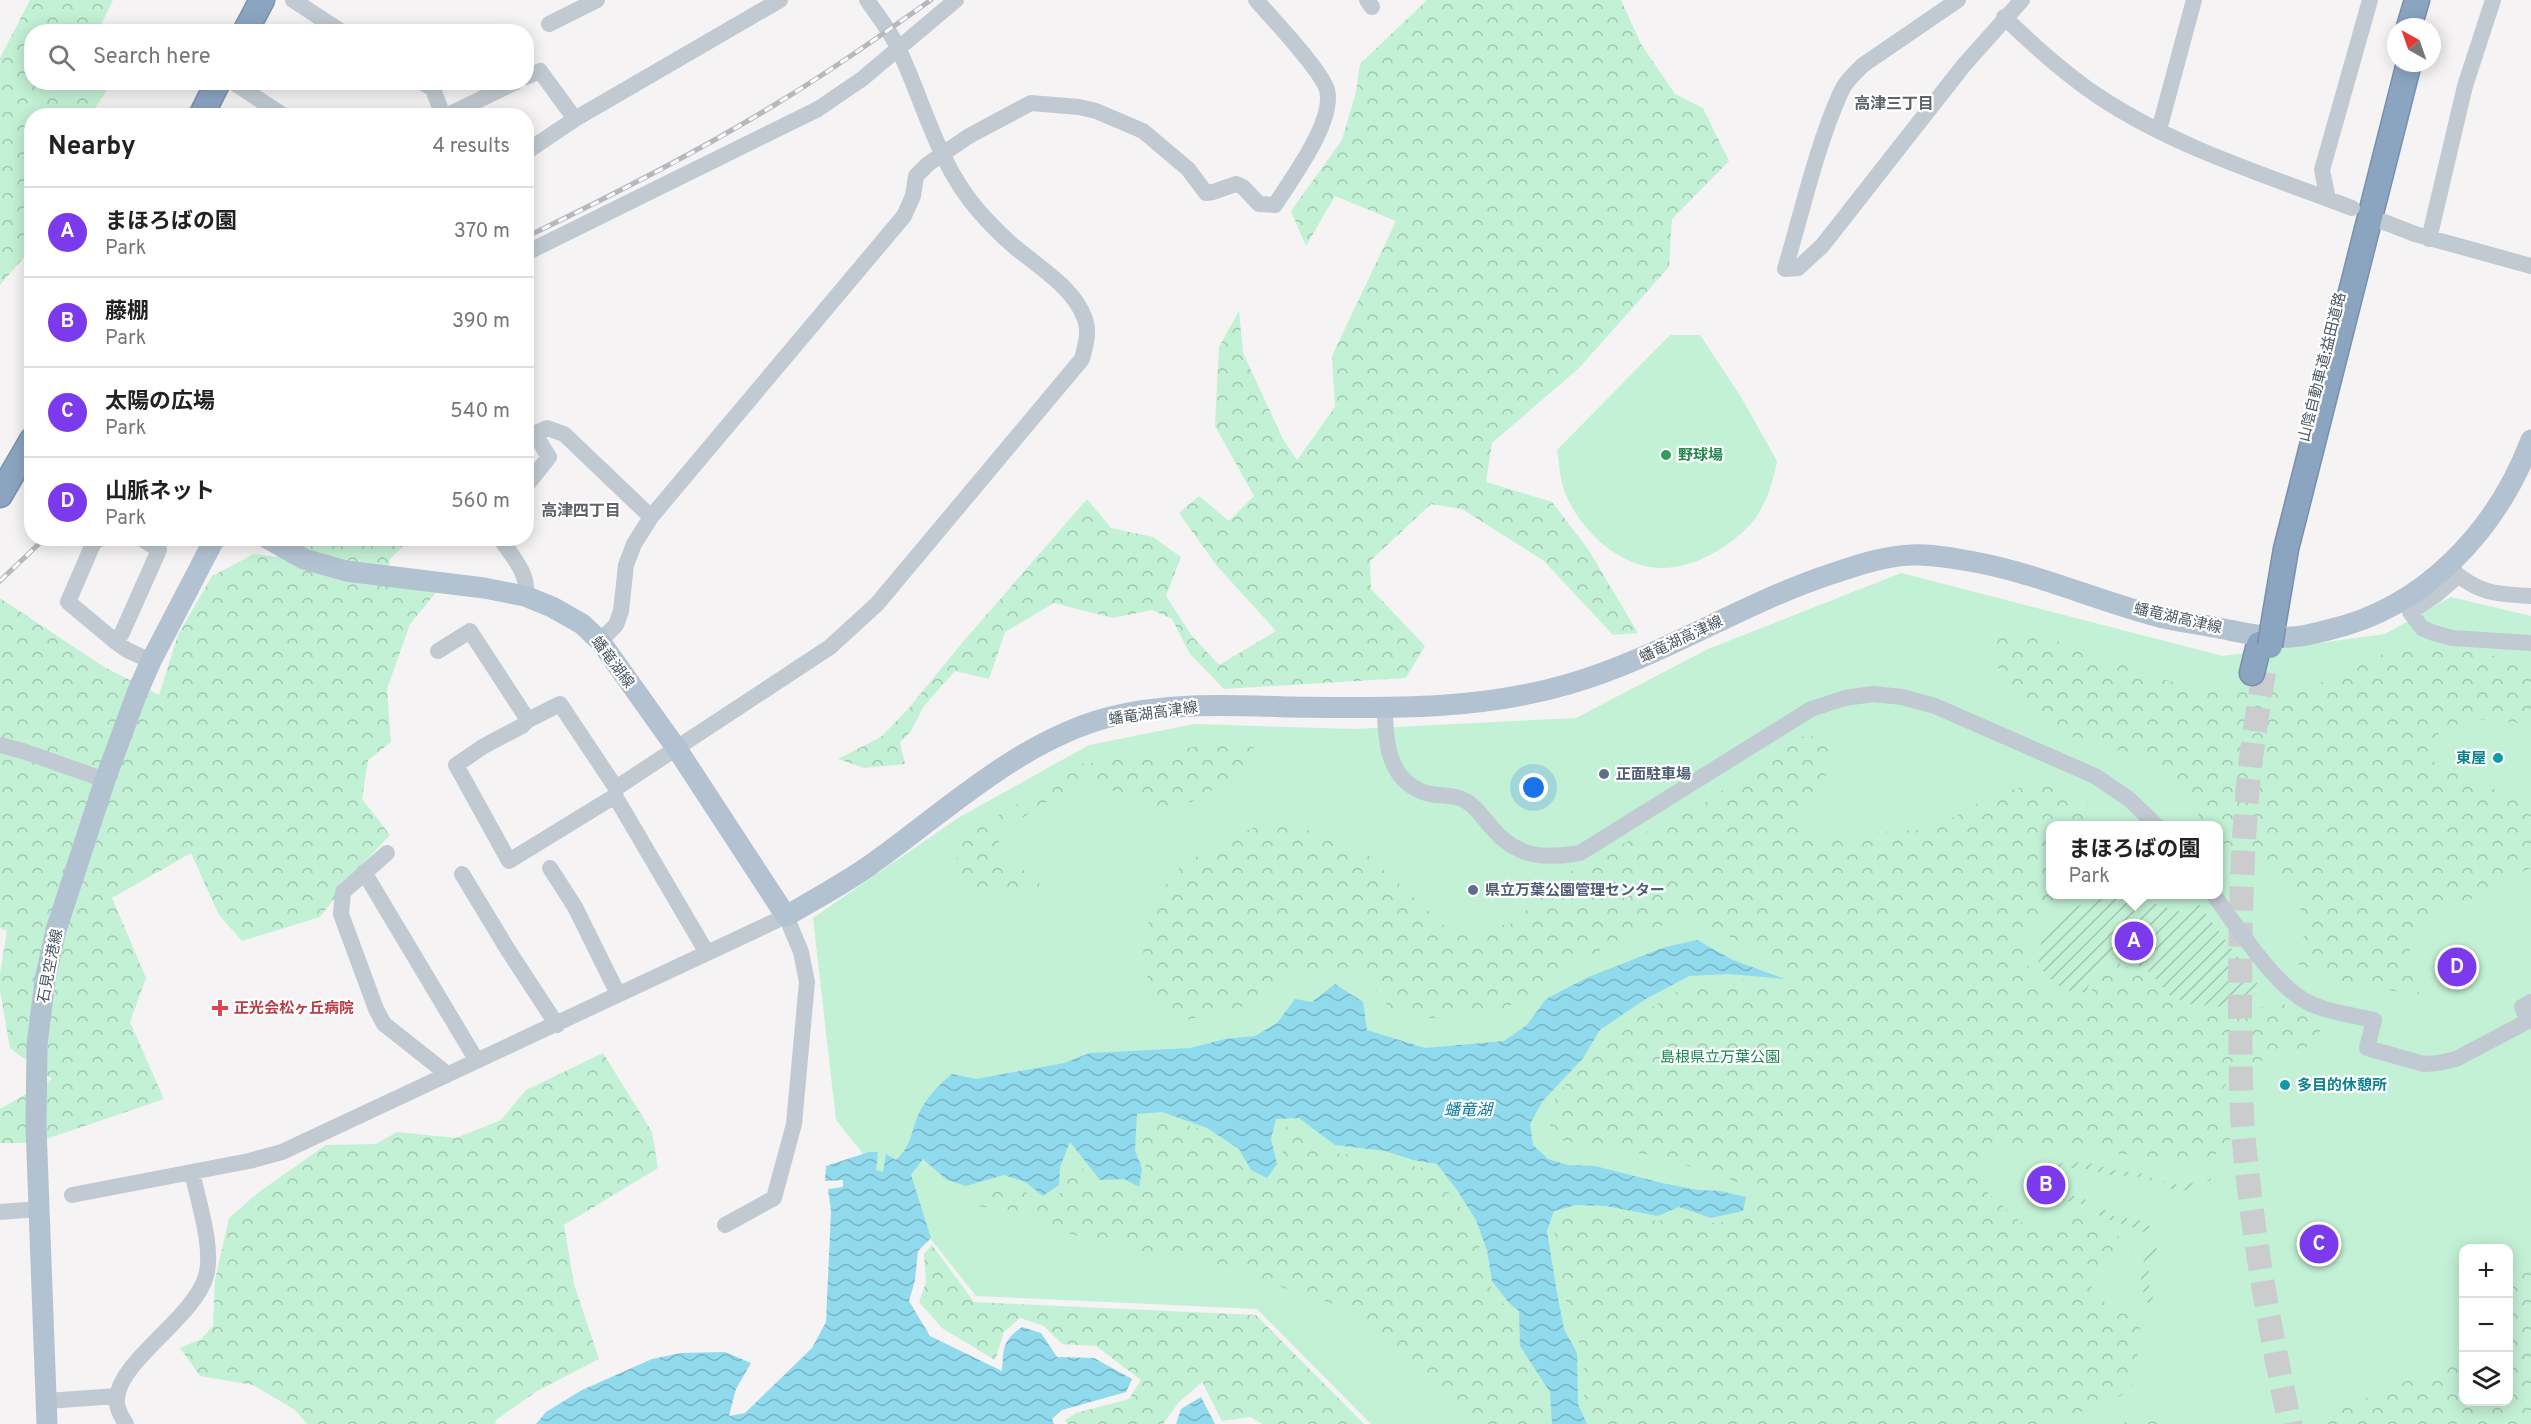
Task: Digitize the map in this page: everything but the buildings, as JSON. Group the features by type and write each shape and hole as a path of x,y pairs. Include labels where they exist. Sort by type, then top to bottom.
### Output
{"highway":[{"path":"249,24 262,0"},
{"path":"2411,18 2416,0"},
{"path":"2421,18 2426,0"},
{"name":"山陰自動車道;益田道路","path":"2266,635 2278,547 2398,72"},
{"name":"山陰自動車道;益田道路","path":"2258,672 2286,549 2407,72"},
{"path":"205,108 214,90"},
{"path":"0,495 24,454"}],"main road":[{"name":"蟠竜湖高津線","path":"786,916 863,870 1014,760 1063,734 1108,718 1172,707 1203,705 1385,708 1482,703 1524,696 1572,683 1623,665 1800,585 1865,562 1913,554 1960,559 2017,571 2157,616 2287,638 2365,620 2453,572 2500,506 2531,440"},
{"name":"石見空港線","path":"47,1424 39,1209 37,1045 45,980 56,930 105,780 151,661 211,546"},
{"name":"蟠竜湖線","path":"281,546 304,559 346,571 484,588 525,596 552,607 582,624 600,641 676,749 786,916"}],"street":[{"path":"293,0 330,24"},
{"path":"549,24 597,0"},
{"path":"534,147 575,119 780,0"},
{"path":"707,953 615,792 560,704 528,720 522,726 484,746 456,765 509,861 615,792 830,647 854,627 885,595 1082,359 1087,339 1086,321 1078,304 1056,280 990,225 958,183 943,155 898,48 867,0"},
{"path":"534,249 818,109 862,79 956,0"},
{"path":"600,641 616,626 621,611 626,565 634,544 651,517 904,216 913,196 916,176 928,164 969,136 1031,104 1079,107 1096,111 1143,131 1188,169 1206,192 1213,192 1236,184 1243,187 1259,204 1275,206 1324,124 1328,106 1327,90 1319,75 1256,0"},
{"path":"1959,0 1863,65 1846,73 1785,269 1798,268 1822,246 2004,17 2022,0"},
{"path":"2159,130 2194,0"},
{"path":"2328,199 2322,170 2370,0"},
{"path":"2429,239 2465,86 2493,0"},
{"path":"2004,17 2048,59 2098,96 2159,130 2240,168 2352,208"},
{"path":"534,74 540,71 575,119"},
{"path":"245,90 273,108"},
{"path":"433,90 441,108"},
{"path":"462,108 499,90"},
{"path":"2384,222 2429,239 2531,266"},
{"path":"534,433 547,428 564,434 651,517"},
{"path":"534,440 549,458 534,476"},
{"path":"92,546 68,602 126,650 151,661"},
{"path":"116,642 159,550 153,546"},
{"path":"505,546 525,577 527,587 525,596"},
{"path":"2531,596 2489,593 2467,584 2453,572 2436,595 2410,612 2422,628 2452,638 2531,643"},
{"path":"438,651 470,631 528,720"},
{"path":"1385,708 1385,738 1393,766 1410,786 1429,794 1466,800 1502,838 1515,848 1534,856 1555,857 1580,853 1811,709 1845,698 1873,694 1902,697 1935,706 2095,776 2129,799 2153,821"},
{"path":"0,745 33,754 105,780"},
{"path":"387,854 344,892 341,914 376,1009 384,1024 441,1069 445,1076"},
{"path":"550,868 575,907 618,994"},
{"path":"364,872 477,1061"},
{"path":"462,874 557,1025"},
{"path":"2217,899 2270,968 2290,989 2307,1002 2326,1009 2374,1020 2367,1048 2424,1064 2456,1059 2528,1021 2522,1007 2531,1002"},
{"path":"72,1196 282,1152 786,916 801,952 807,982 794,1124 774,1198 725,1225"},
{"path":"126,1424 117,1408 117,1396 126,1373 184,1311 198,1294 206,1277 209,1256 192,1172"},
{"path":"0,1212 39,1209"},
{"path":"47,1401 117,1396"}],"green space":[{"path":"30,0 113,0 101,24 24,24 24,90 107,90 95,108 24,108 24,257 0,285 0,58"},
{"path":"1427,0 1621,0 1641,44 1675,94 1703,108 1729,161 1672,219 1669,267 1579,368 1492,443 1486,482 1552,502 1588,549 1638,633 1613,635 1544,561 1462,509 1431,504 1370,561 1371,589 1425,646 1406,678 1224,689 1190,654 1172,619 1152,610 1113,618 1054,603 1005,632 989,679 955,671 924,706 911,731 900,742 905,764 864,768 838,759 881,737 909,708 1087,499 1111,528 1153,537 1181,557 1166,596 1192,636 1219,665 1276,631 1217,566 1179,513 1199,496 1229,521 1254,496 1215,426 1219,347 1239,311 1243,353 1283,439 1297,460 1335,407 1332,356 1396,221 1335,196 1306,246 1291,211 1342,140 1356,92 1360,64"},
{"name":"野球場","path":"1670,335 1700,335 1741,397 1777,461 1766,499 1759,513 1735,539 1698,561 1671,568 1658,568 1642,565 1613,552 1589,531 1570,504 1564,490 1557,450"},
{"path":"284,546 403,546 390,559 386,584 438,590 410,624 387,689 391,742 368,760 362,799 390,835 358,869 320,917 242,941 219,915 191,853 112,898 146,978 130,1022 164,1099 35,1143 0,1143 0,1109 52,1079 10,1048 0,990 0,974 7,931 0,928 0,598 104,667 159,695 178,635 212,576 254,554 277,557"},
{"name":"島根県立万葉公園","path":"1901,573 2223,656 2385,634 2451,597 2531,616 2531,1424 1371,1424 1257,1309 976,1296 836,1120 813,918 958,818 1089,745 1194,724 1354,729 1576,718 1708,649"},
{"path":"1996,632 2031,632 2195,690 2222,693 2318,684 2405,644 2452,648 2531,663 2531,724 2474,719 2439,731 2432,761 2503,793 2531,799 2531,868 2509,878 2487,893 2419,920 2409,953 2419,994 2347,985 2292,962 2305,933 2300,906 2279,877 2233,851 2223,842 2223,821 2201,821 2185,787 2140,757 2070,736 2028,705 1995,664"},
{"path":"1832,735 1828,772 1799,821 1809,838 1829,843 1861,833 1934,829 1978,803 2034,782 2083,799 2102,821 2046,821 2046,899 2058,899 2027,927 2026,963 2051,995 2077,1002 2089,996 2103,968 2117,962 2146,977 2166,999 2190,1012 2229,1015 2281,1003 2318,1021 2322,1042 2236,1069 2219,1095 2222,1117 2231,1138 2214,1156 2187,1161 2065,1148 2033,1148 1992,1142 1969,1168 1980,1186 2030,1230 2054,1234 2064,1216 2072,1215 2131,1242 2133,1252 2096,1272 2091,1289 2115,1312 2135,1316 2141,1331 2132,1391 2052,1424 1597,1424 1584,1401 1584,1354 1570,1322 1554,1231 1561,1215 1582,1211 1659,1221 1683,1213 1713,1223 1752,1218 1754,1189 1714,1173 1650,1155 1559,1140 1546,1119 1557,1095 1607,1036 1686,986 1732,979 1786,986 1793,976 1764,955 1692,916 1615,941 1501,1011 1432,1018 1395,1015 1364,976 1333,966 1295,975 1238,1009 1176,1022 1152,1006 1142,943 1158,894 1182,865 1226,840 1262,824 1304,828 1368,855 1452,933 1510,924 1575,868 1706,802 1800,737"},
{"path":"1215,743 1254,747 1237,774 1191,802 1156,810 1132,795 1084,784 1055,796 1006,829 993,852 995,865 1023,869 1034,876 1042,888 978,893 956,871 958,845 981,826 1082,764 1147,756"},
{"path":"2095,899 2140,899 2181,912 2198,903 2259,986 2250,998 2236,1008 2188,1004 2169,995 2152,974 2115,953 2097,965 2086,992 2064,989 2047,976 2038,964 2043,930 2057,915"},
{"path":"603,1053 652,1132 658,1168 564,1225 574,1284 599,1359 537,1391 496,1420 495,1424 307,1424 295,1410 253,1385 200,1376 180,1348 201,1339 213,1326 215,1280 229,1218 259,1192 326,1145 376,1144 397,1132 456,1138 501,1120 526,1090"},
{"path":"1144,1117 1162,1117 1206,1131 1233,1153 1247,1175 1274,1184 1286,1164 1279,1139 1279,1128 1297,1125 1332,1153 1383,1157 1406,1165 1430,1169 1471,1221 1481,1252 1486,1281 1513,1316 1515,1345 1543,1390 1545,1424 1471,1424 1468,1418 1349,1309 1201,1258 1163,1257 1073,1235 1021,1211 976,1206 971,1198 993,1186 1007,1184 1021,1189 1042,1203 1063,1191 1066,1168 1072,1152 1094,1186 1124,1185 1139,1195 1146,1171 1142,1144"},
{"path":"2064,1162 2089,1163 2113,1170 2153,1175 2151,1181 2144,1177 2065,1168 2051,1173 2048,1180 2050,1190 2060,1197 2075,1196 2087,1200 2085,1205 2072,1201 2056,1202 2044,1193 2043,1181 2049,1170"},
{"path":"2210,1175 2211,1180 2187,1190 2162,1186 2164,1181 2188,1184"},
{"path":"2100,1206 2113,1216 2142,1221 2156,1231 2151,1236 2102,1217 2095,1213"},
{"path":"932,1245 974,1302 1256,1315 1364,1424 1263,1424 1250,1417 1222,1421 1202,1382 1178,1403 1163,1424 1067,1424 1065,1420 1076,1413 1129,1399 1141,1380 1096,1346 1062,1344 1044,1326 1020,1318 1004,1332 995,1360 942,1328 919,1302 926,1282 924,1254"},
{"path":"2151,1245 2157,1248 2148,1274 2154,1301 2147,1303 2141,1274"},
{"path":"2531,1259 2531,1424 2312,1424 2312,1421 2438,1368 2459,1351 2459,1406 2513,1406 2513,1272"},
{"path":"2148,1416 2158,1424 2120,1424"}],"water":[{"name":"蟠竜湖","path":"1697,940 1733,960 1785,979 1729,974 1689,976 1644,1000 1600,1030 1583,1058 1542,1102 1530,1124 1533,1145 1548,1159 1568,1165 1595,1166 1698,1190 1720,1191 1746,1197 1743,1211 1711,1218 1679,1207 1658,1216 1606,1206 1576,1205 1554,1211 1547,1231 1564,1329 1577,1353 1578,1404 1587,1424 1552,1424 1550,1392 1520,1346 1519,1311 1509,1303 1492,1281 1487,1250 1476,1220 1437,1164 1413,1160 1385,1151 1335,1145 1299,1118 1276,1119 1271,1139 1277,1164 1267,1178 1251,1170 1239,1149 1207,1128 1162,1112 1137,1114 1135,1150 1142,1169 1139,1187 1124,1179 1100,1180 1070,1142 1060,1167 1059,1185 1043,1196 1025,1182 1004,1175 966,1186 947,1180 923,1159 911,1175 931,1238 918,1251 915,1280 909,1301 930,1336 1002,1371 1007,1341 1022,1327 1041,1333 1057,1357 1094,1358 1132,1379 1126,1392 1062,1410 1052,1419 1054,1424 536,1424 546,1412 582,1390 652,1359 681,1353 725,1352 751,1363 736,1389 729,1416 745,1413 812,1348 826,1322 831,1211 828,1189 843,1187 843,1180 825,1181 826,1166 869,1152 878,1152 876,1170 883,1172 886,1154 896,1160 902,1154 924,1104 952,1074 976,1079 1064,1063 1090,1053 1190,1048 1225,1039 1255,1036 1277,1023 1295,999 1312,1002 1335,984 1363,1002 1367,1030 1425,1048 1504,1041 1527,1025 1546,999 1586,978 1665,947"},
{"path":"1201,1397 1215,1424 1176,1424 1181,1409"}],"tunnel":[{"path":"2264,672 2250,766 2243,859 2240,984 2241,1094 2244,1142 2257,1248 2290,1424"}],"railway":[{"path":"534,233 653,174 746,122 835,67 931,0"},
{"path":"0,581 37,546"}],"place":[{"name":"野球場","path":"1666,455"},
{"name":"東屋","path":"2498,758"},
{"name":"正面駐車場","path":"1604,774"},
{"name":"県立万葉公園管理センター","path":"1473,890"},
{"name":"まほろばの園","path":"2134,941"},
{"name":"山脈ネット","path":"2457,967"},
{"name":"正光会松ヶ丘病院","path":"220,1008"},
{"name":"多目的休憩所","path":"2285,1085"},
{"name":"藤棚","path":"2046,1185"},
{"name":"太陽の広場","path":"2319,1244"}],"district":[{"name":"高津三丁目","path":"1894,103"},
{"name":"高津四丁目","path":"581,510"}]}
